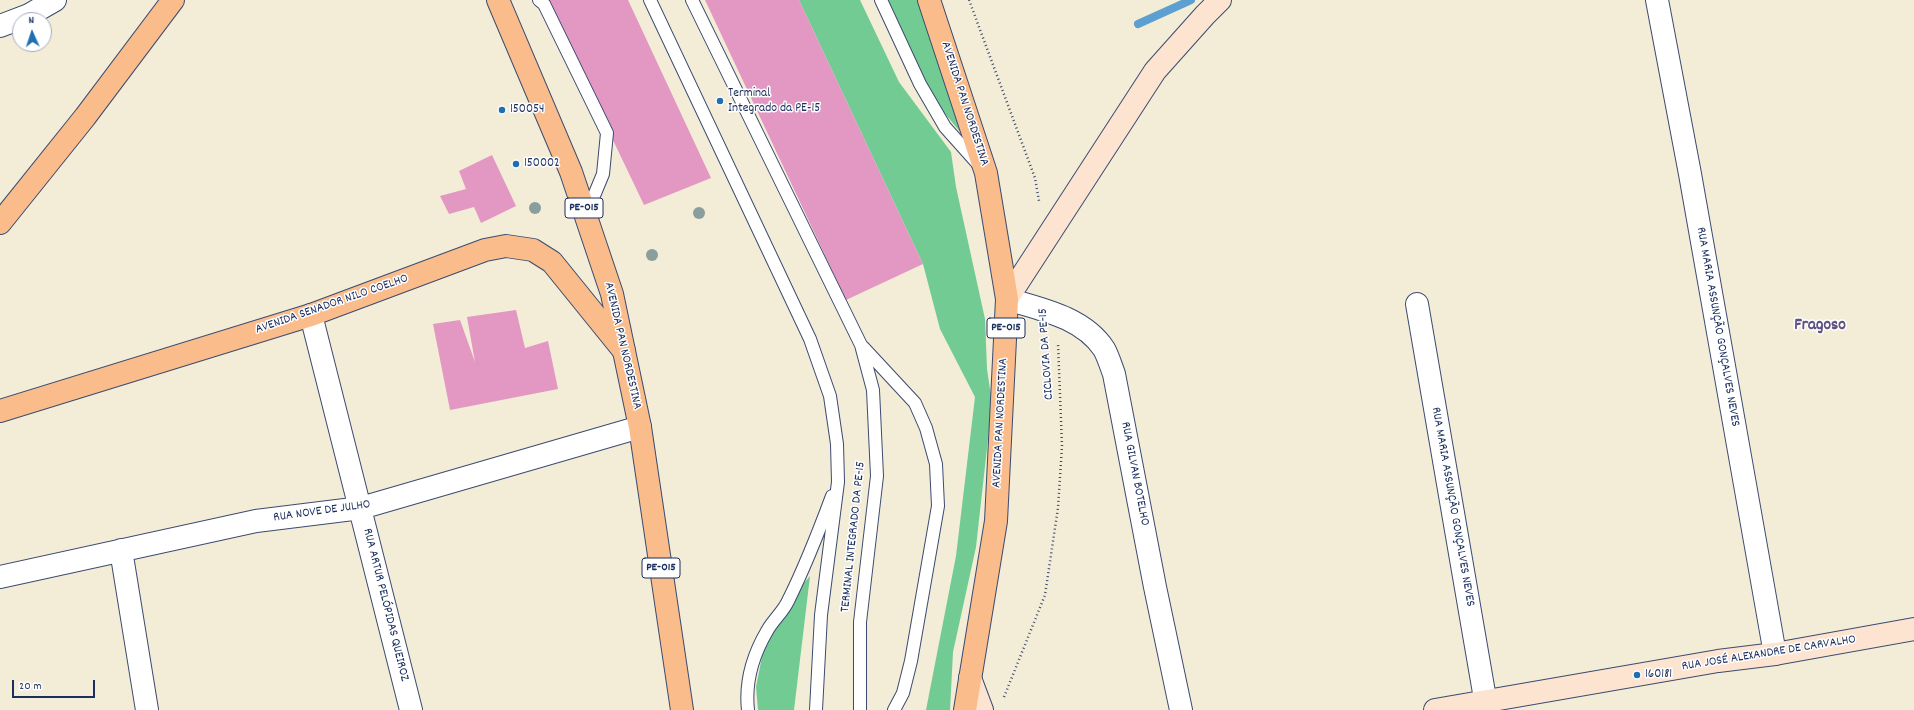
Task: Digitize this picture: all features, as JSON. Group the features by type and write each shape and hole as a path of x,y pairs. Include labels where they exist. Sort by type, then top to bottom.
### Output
{"main road":[{"path":"0,223 84,117 173,0"},
{"name":"AVENIDA PAN NORDESTINA","path":"498,0 571,172 612,294 640,427 682,710"},
{"name":"AVENIDA PAN NORDESTINA","path":"930,0 986,173 1007,299 996,521 970,678 976,707"},
{"path":"1007,299 1155,71 1220,0"},
{"name":"AVENIDA SENADOR NILO COELHO","path":"0,411 311,315 485,250 506,246 533,250 552,262 624,351"},
{"name":"RUA JOSÉ ALEXANDRE DE CARVALHO","path":"1435,710 1486,706 1718,661 1775,654 1914,629"}],"street":[{"path":"0,26 29,15 55,0"},
{"name":"RUA MARIA ASSUNÇÃO GONÇALVES NEVES","path":"1657,0 1690,174 1775,654"},
{"name":"RUA GILVAN BOTELHO","path":"1007,299 1063,316 1089,334 1104,348 1114,374 1155,587 1181,710"},
{"name":"RUA MARIA ASSUNÇÃO GONÇALVES NEVES","path":"1417,304 1486,706"},
{"name":"RUA ARTUR PELÓPIDAS QUEIROZ","path":"311,315 411,710"},
{"name":"RUA NOVE DE JULHO","path":"0,578 256,521 361,508 640,427"},
{"path":"121,550 147,710"}],"lane":[{"path":"539,0 544,4 607,133 603,174 586,215"},
{"name":"TERMINAL INTEGRADO DA PE-15","path":"650,0 810,339 830,396 837,444 838,482 821,615 816,710"},
{"name":"TERMINAL INTEGRADO DA PE-15","path":"692,0 861,344 873,390 876,476 860,622 860,710"},
{"path":"881,0 920,84 945,127 986,173"},
{"path":"861,344 914,403 926,428 936,464 937,514 911,661 904,692 894,710"},
{"path":"748,710 748,678 756,656 767,631 788,603 838,482"}],"path":[{"path":"969,0 1035,178 1046,239"},
{"name":"CICLOVIA DA PE-15","path":"976,707 1045,595 1058,508 1062,446 1059,352 1054,314"}],"green space":[{"path":"799,0 860,0 899,82 951,152 956,187 985,319 987,369 992,403 976,547 953,652 950,710 926,710 956,556 975,397 940,329 923,264"},
{"path":"881,0 919,0 972,146 941,109 907,57"},
{"path":"810,576 794,710 758,710 756,687 767,631 787,603"}],"building":[{"path":"546,0 628,0 711,178 644,205"},
{"path":"705,0 799,0 923,264 846,300"},
{"path":"492,155 516,206 481,223 474,207 449,214 440,196 466,189 459,171"},
{"path":"516,310 525,348 548,341 558,389 450,410 433,324 460,320 475,362 467,317"}],"waterway":[{"path":"1138,24 1191,0"}],"place":[{"name":"Terminal Integrado da PE-15","path":"720,101"},
{"name":"150054","path":"502,110"},
{"name":"150002","path":"516,164"},
{"name":"160181","path":"1637,675"}],"district":[{"name":"Fragoso","path":"1820,327"}]}
